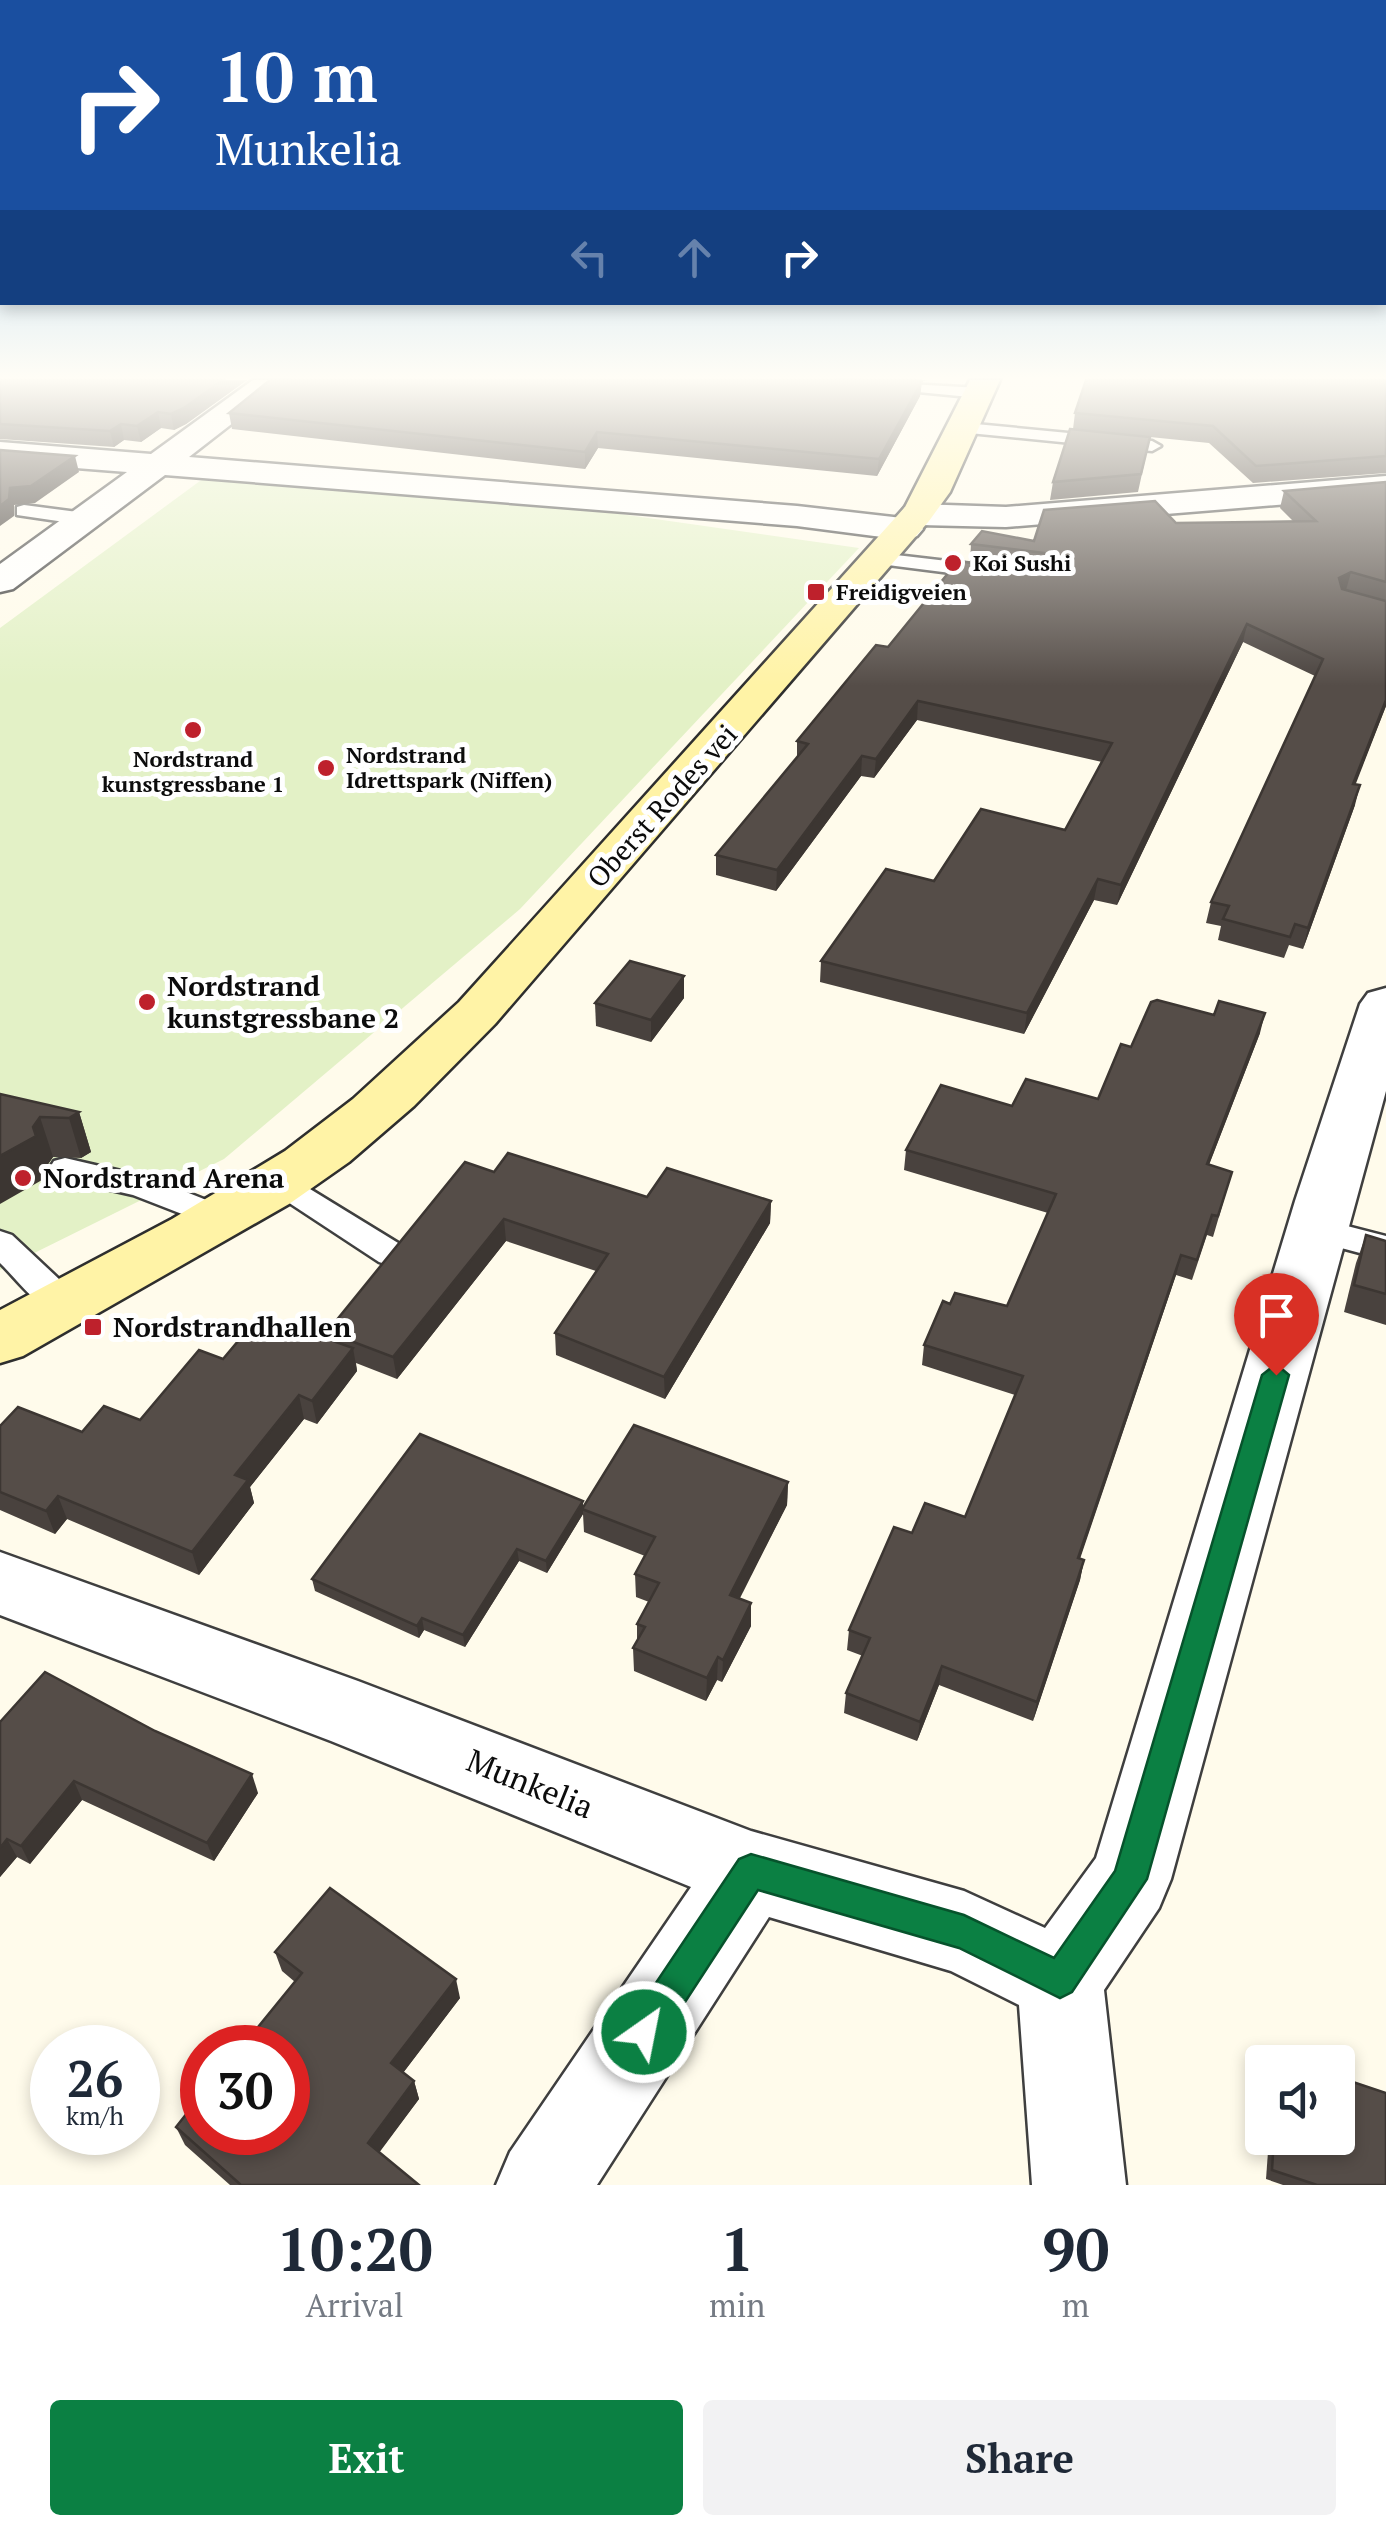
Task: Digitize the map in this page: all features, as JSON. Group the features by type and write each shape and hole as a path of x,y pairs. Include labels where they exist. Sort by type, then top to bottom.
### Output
{"street":[{"path":"0,581 134,482"},
{"path":"358,482 900,534 1006,517 1386,486"},
{"name":"Oberst Rodes vei","path":"0,1339 279,1181 370,1115 477,1013 900,534 931,482"},
{"path":"1078,2185 1060,1980 1130,1879 1198,1654 1316,1230 1386,1004"},
{"name":"Munkelia","path":"0,1583 358,1716 751,1871 964,1932 1060,1980"},
{"path":"544,2185 751,1871"}],"lane":[{"path":"24,510 84,519"},
{"path":"900,534 1011,575"},
{"path":"64,1168 140,1186 218,1216"},
{"path":"279,1181 391,1254"},
{"path":"1316,1230 1386,1248"},
{"path":"0,1243 64,1304"}],"green space":[{"name":"Nordstrand Idrettspark (Niffen)","path":"199,482 257,482 550,504 859,548 520,909 224,1159 0,1270 0,628"}],"building":[{"path":"0,482 37,482 10,488 9,499 0,506"},
{"path":"1386,482 1386,582 1351,572 1339,578 1342,589 1386,601 1386,700 1353,784 1360,785 1308,928 1295,924 1290,937 1223,919 1229,906 1211,902 1323,659 1247,624 1121,885 1098,879 1027,1013 821,961 886,869 934,881 981,809 1065,830 1112,743 918,701 876,759 862,756 777,870 716,855 808,744 797,741 876,645 888,647 958,561 1043,573 1057,564 1044,553 971,544 982,531 1034,541 1044,510 1155,501 1176,523 1316,521 1284,491"},
{"path":"630,961 684,976 651,1020 595,1003"},
{"path":"1157,1000 1214,1015 1219,1001 1265,1013 1207,1164 1232,1172 1218,1216 1212,1215 1197,1260 1181,1255 1078,1558 1084,1560 1037,1702 942,1666 920,1722 846,1693 870,1638 849,1630 894,1527 912,1533 925,1503 965,1517 1023,1376 924,1345 943,1301 950,1304 955,1293 1007,1306 1056,1194 906,1150 941,1085 1012,1106 1026,1079 1098,1099 1121,1044 1131,1047 1151,1002"},
{"path":"0,1094 79,1112 69,1118 40,1117 33,1127 36,1136 0,1156"},
{"path":"508,1153 647,1197 667,1168 771,1201 664,1377 555,1333 608,1254 504,1219 393,1357 327,1332 465,1162 494,1172"},
{"path":"1366,1235 1386,1241 1386,1294 1354,1285"},
{"path":"260,1315 353,1348 312,1401 299,1395 235,1475 248,1480 192,1552 58,1496 46,1511 0,1492 0,1426 18,1407 82,1432 104,1406 140,1420 199,1350 223,1359"},
{"path":"634,1425 788,1482 730,1595 751,1603 723,1660 718,1657 707,1678 633,1648 645,1627 637,1624 659,1583 635,1574 655,1537 582,1509"},
{"path":"420,1434 583,1501 546,1561 517,1549 463,1635 422,1618 417,1626 312,1579"},
{"path":"45,1672 155,1731 252,1774 207,1843 74,1781 21,1846 7,1839 0,1848 0,1722"},
{"path":"330,1888 456,1979 391,2063 414,2081 368,2143 419,2185 241,2185 207,2155 310,2155 310,2025 260,2025 302,1973 275,1952"},
{"path":"1355,2083 1386,2093 1386,2185 1317,2185 1272,2170 1273,2155 1355,2155"}],"place":[{"name":"Koi Sushi","path":"953,563"},
{"name":"Freidigveien","path":"816,592"},
{"name":"Nordstrand kunstgressbane 1","path":"193,730"},
{"name":"Nordstrand Idrettspark (Niffen)","path":"326,768"},
{"name":"Nordstrand kunstgressbane 2","path":"147,1002"},
{"name":"Nordstrand Arena","path":"23,1178"},
{"name":"Nordstrandhallen","path":"93,1327"}],"route":[{"path":"644,2032 751,1871 964,1932 1060,1980 1130,1879 1276,1375"}]}
